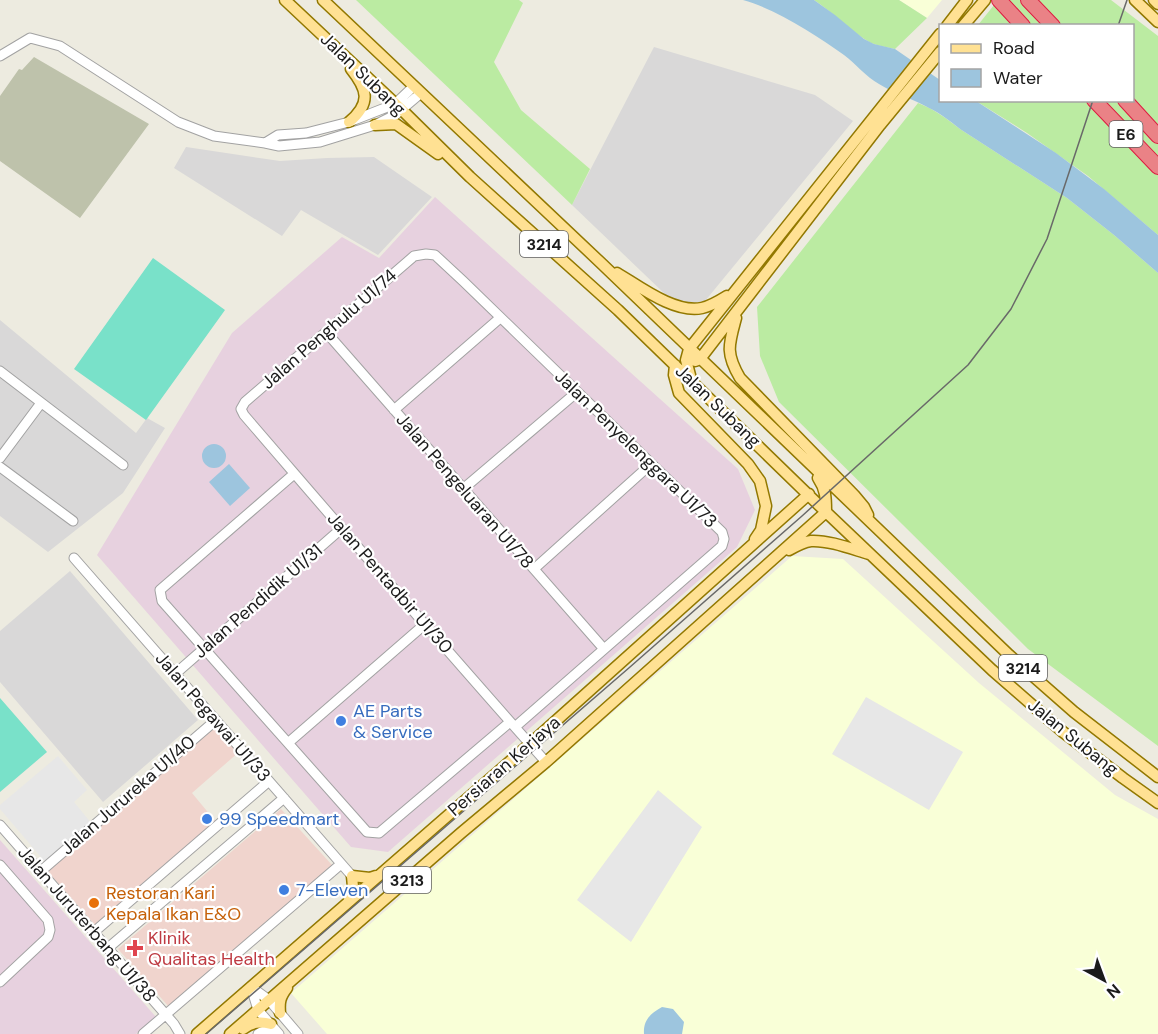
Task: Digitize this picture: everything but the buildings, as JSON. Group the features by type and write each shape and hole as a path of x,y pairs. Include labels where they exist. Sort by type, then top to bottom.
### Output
{"highway":[{"path":"999,0 1021,24"},
{"path":"1029,0 1051,24"},
{"name":"E6","path":"1096,102 1158,167"},
{"name":"E6","path":"1127,102 1158,136"}],"main road":[{"name":"Jalan Subang","path":"285,0 470,177 618,310 992,670 1063,732 1158,803"},
{"name":"Jalan Subang","path":"323,0 601,263 1022,668 1097,731 1158,777"},
{"path":"949,24 967,0"},
{"path":"965,24 985,0"},
{"path":"1135,0 1158,22"},
{"path":"1154,0 1158,4"},
{"path":"662,352 686,360 700,359 737,312 937,37"},
{"path":"329,40 361,81 365,91 360,112 349,122"},
{"path":"692,382 686,360 689,348 876,122 939,53"},
{"path":"375,125 396,124 423,141 470,177"},
{"path":"601,263 680,308 702,309 733,293"},
{"path":"737,312 729,349 733,366 740,378 855,495 873,525"},
{"path":"675,365 674,375 679,393 748,464 760,481 766,506 761,530 750,547"},
{"path":"808,463 825,489 826,512"},
{"path":"809,494 834,498 854,507"},
{"name":"Persiaran Kerjaya","path":"197,1034 530,744 809,494"},
{"name":"Persiaran Kerjaya","path":"230,1034 546,762 826,512"},
{"path":"775,557 799,544 811,541 841,546 871,555"},
{"path":"348,902 353,887 352,876 370,878 380,874"},
{"path":"280,1013 281,996 319,957"},
{"path":"236,1034 248,1025 261,1021 276,1030"}],"street":[{"path":"0,56 30,38 60,46 178,122 214,136 279,146 320,142 375,125 395,115 399,107 417,89"},
{"path":"265,143 278,135 306,134 399,107"},
{"name":"Jalan Penyelenggara U1/73","path":"414,256 435,255 722,532 724,539 722,546 604,649 513,724"},
{"name":"Jalan Penghulu U1/74","path":"245,402 414,256"},
{"path":"394,410 500,318"},
{"name":"Jalan Pengeluaran U1/78","path":"326,332 604,649"},
{"path":"0,371 123,465"},
{"path":"463,489 577,392"},
{"name":"Jalan Pentadbir U1/30","path":"245,402 241,410 244,416 546,762"},
{"path":"0,458 41,403"},
{"path":"534,569 651,464"},
{"path":"0,467 74,521"},
{"path":"294,474 160,590 162,601 367,832 379,833 513,724"},
{"name":"Jalan Pendidik U1/31","path":"175,674 342,528"},
{"name":"Jalan Pegawai U1/33","path":"74,558 352,876"},
{"path":"288,743 425,624"},
{"name":"Jalan Jurureka U1/40","path":"41,871 216,720"},
{"path":"94,932 269,781"},
{"path":"108,948 284,798"},
{"name":"Jalan Juruterbang U1/38","path":"0,825 174,1024 180,1034"},
{"path":"142,1034 341,864"},
{"path":"0,865 48,920 50,930 48,937 0,982"},
{"path":"251,987 269,1000 298,1034"},
{"path":"251,987 258,1010 276,1030"},
{"path":"174,1024 185,1032 195,1031 216,1018"},
{"path":"258,1034 276,1030"}],"shaded area":[{"path":"899,0 942,0 927,18"},
{"path":"654,47 815,95 853,121 705,301 686,305 666,295 572,205"},
{"path":"34,57 149,124 80,218 0,161 0,96 19,69 22,70"},
{"path":"186,147 280,161 374,157 432,197 378,255 301,210 282,236 174,168"},
{"path":"435,197 738,469 755,510 737,547 388,852 351,847 97,555 232,333 342,237 379,258"},
{"path":"153,258 225,310 146,420 74,369"},
{"path":"0,320 136,433 147,418 165,428 123,493 48,552 0,516"},
{"path":"792,556 843,559 979,683 1115,795 1158,819 1158,1034 327,1034 291,993"},
{"path":"70,571 198,720 103,802 0,682 0,631"},
{"path":"866,697 963,752 929,810 832,754"},
{"path":"0,698 47,752 0,792"},
{"path":"216,725 239,752 192,793 216,822 96,926 47,871"},
{"path":"58,756 87,790 74,802 92,824 46,863 0,809 0,805"},
{"path":"658,790 702,827 631,942 577,900"},
{"path":"281,809 332,865 169,1007 118,949"},
{"path":"0,840 156,1017 136,1034 0,1034"}],"green space":[{"path":"356,0 519,0 523,3 494,62 521,110 590,169 572,205"},
{"path":"814,0 899,0 927,18 895,49 864,39"},
{"path":"998,0 1111,0 1158,36 1158,235 1088,176 978,102 1134,102 1134,24 979,24"},
{"path":"918,103 940,114 1067,198 1158,273 1158,746 1028,649 779,402 760,356 757,307"}],"water":[{"path":"743,0 814,0 864,39 895,49 939,79 939,102 978,102 1056,153 1104,189 1158,235 1158,273 1067,198 941,115 874,81 821,39 756,4"},
{"path":"214,444 223,447 226,456 223,465 214,468 205,465 202,456 205,447"},
{"path":"229,464 250,488 230,506 209,482"},
{"path":"662,1007 673,1009 684,1022 682,1034 644,1034 648,1018"}],"tram line":[{"path":"1119,24 1127,0"},
{"path":"206,1034 802,516 968,365 1011,309 1047,239 1092,102"}],"place":[{"name":"AE Parts & Service","path":"341,721"},
{"name":"99 Speedmart","path":"207,819"},
{"name":"7-Eleven","path":"284,890"},
{"name":"Restoran Kari Kepala Ikan E&O","path":"94,903"},
{"name":"Klinik Qualitas Health","path":"135,948"}]}
